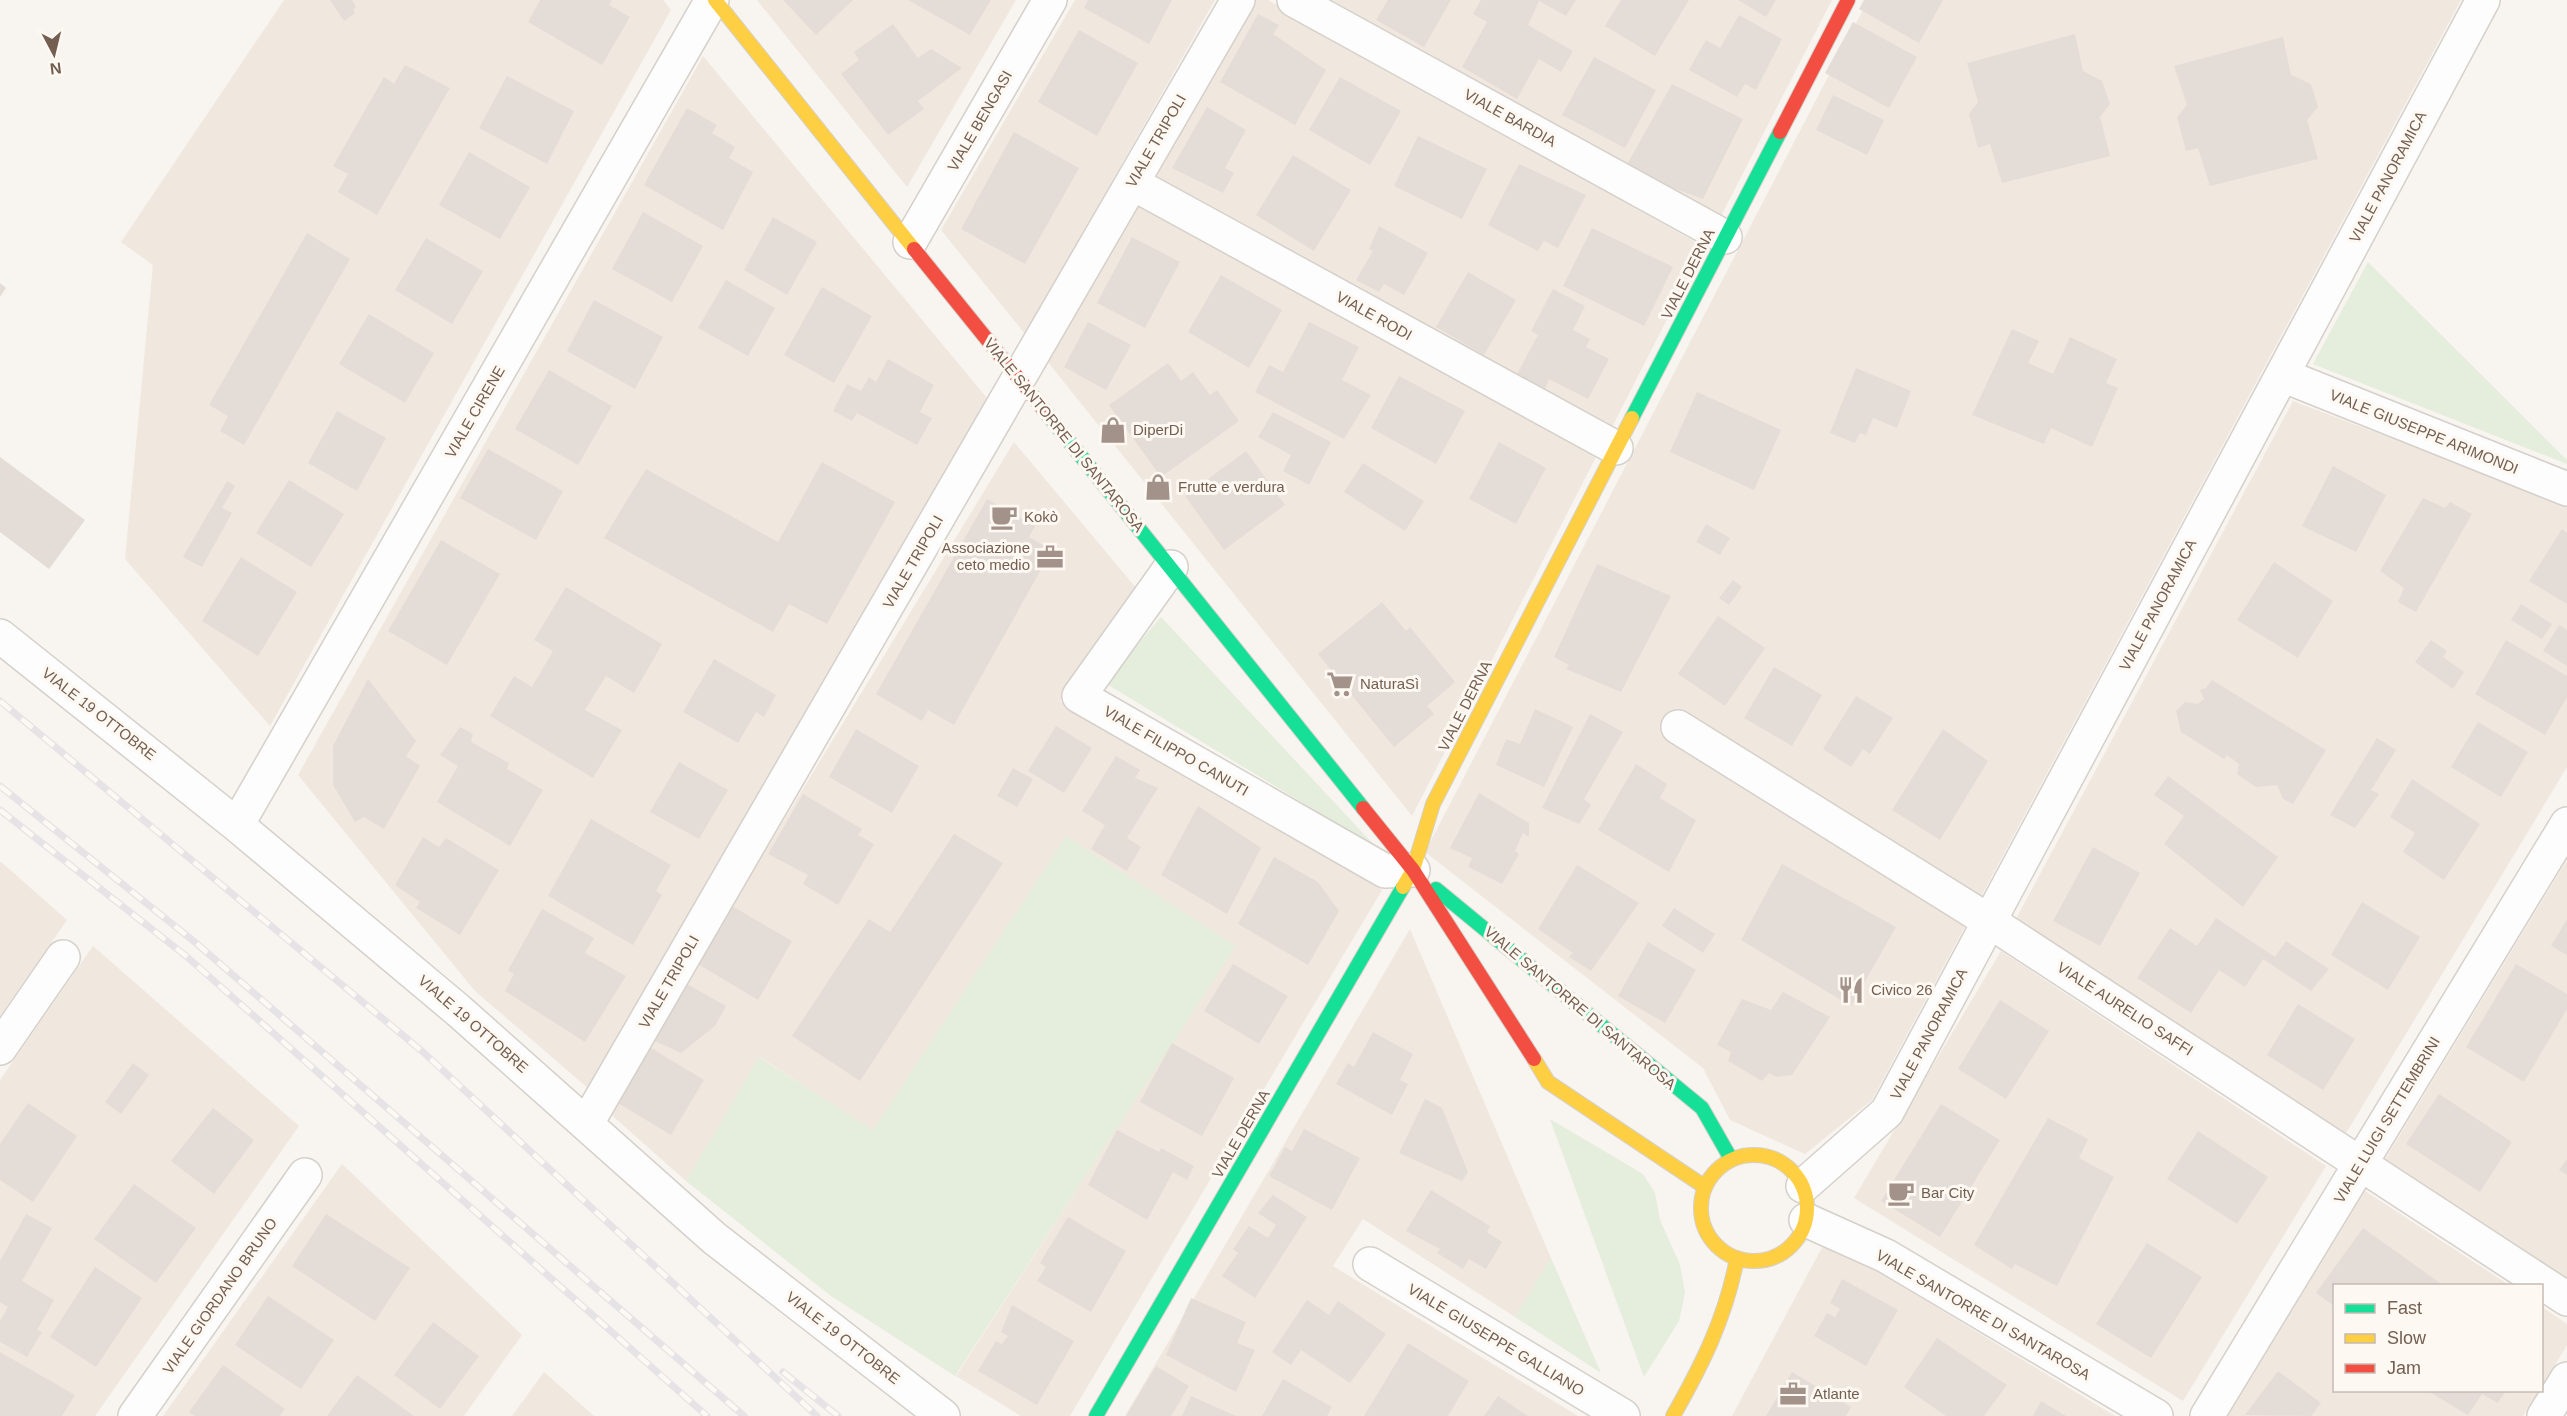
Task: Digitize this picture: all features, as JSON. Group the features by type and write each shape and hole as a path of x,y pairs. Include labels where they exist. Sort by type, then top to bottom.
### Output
{"street":[{"name":"VIALE SANTORRE DI SANTAROSA","path":"714,0 1413,870 1548,1082 1705,1187"},
{"name":"VIALE CIRENE","path":"237,825 714,0"},
{"name":"VIALE BENGASI","path":"910,243 1050,0"},
{"name":"VIALE TRIPOLI","path":"587,1123 1238,0"},
{"name":"VIALE BARDIA","path":"1294,0 1725,237"},
{"name":"VIALE DERNA","path":"1096,1416 1413,870 1433,804 1848,0"},
{"name":"VIALE PANORAMICA","path":"1803,1186 1887,1112 2483,0"},
{"name":"VIALE RODI","path":"1132,183 1616,448"},
{"name":"VIALE GIUSEPPE ARIMONDI","path":"2282,375 2567,489"},
{"name":"VIALE FILIPPO CANUTI","path":"1171,567 1079,696 1385,871 1413,870"},
{"name":"VIALE 19 OTTOBRE","path":"0,636 237,825 459,1011 714,1238 943,1416"},
{"name":"VIALE AURELIO SAFFI","path":"1678,727 1989,921 2567,1299"},
{"name":"VIALE LUIGI SETTEMBRINI","path":"2207,1416 2567,824"},
{"name":"VIALE SANTORRE DI SANTAROSA","path":"1413,870 1702,1108 1731,1159"},
{"path":"0,1048 63,957"},
{"path":"1755,1154 1772,1157 1791,1169 1803,1186 1808,1203 1806,1220 1792,1245 1779,1255 1766,1260 1737,1258 1721,1249 1704,1227 1701,1213 1705,1187 1716,1170 1731,1159 1755,1154"},
{"name":"VIALE GIORDANO BRUNO","path":"135,1416 305,1175"},
{"name":"VIALE SANTORRE DI SANTAROSA","path":"1806,1220 1886,1256 2156,1416"},
{"path":"1673,1416 1716,1340 1731,1297 1737,1258"},
{"name":"VIALE GIUSEPPE GALLIANO","path":"1370,1264 1623,1416"},
{"path":"2544,1416 2567,1379"}],"shaded area":[{"path":"284,0 663,0 671,10 270,726 125,559 153,265 121,242"},
{"path":"757,0 1016,0 907,187"},
{"path":"1075,0 1215,0 1025,334 941,230"},
{"path":"1256,0 1268,0 1704,247 1612,427 1154,176"},
{"path":"1332,0 1832,0 1721,216"},
{"path":"1868,0 2461,0 1872,1100 1805,1154 1730,1120 1703,1068 1425,852"},
{"path":"703,56 987,398 589,1089 475,991 298,775"},
{"path":"1140,201 1596,457 1412,816 1047,361"},
{"path":"2293,401 2567,505 2567,767 2345,1135 2016,919"},
{"path":"1014,442 1137,589 1060,701 1382,890 1070,1416 1021,1416 956,1376 1235,946 1066,836 873,1131 760,1057 686,1181 607,1111"},
{"path":"2567,860 2567,1281 2384,1161"},
{"path":"0,861 67,920 0,1016"},
{"path":"1410,929 1551,1258 1515,1317 1363,1219 1333,1266 1578,1416 1125,1416"},
{"path":"93,946 299,1126 95,1416 0,1416 0,1080"},
{"path":"2001,951 2326,1166 2183,1401 1854,1198"},
{"path":"342,1164 522,1335 464,1416 163,1416"},
{"path":"2365,1191 2507,1284 2333,1284 2333,1392 2538,1392 2523,1416 2228,1416"},
{"path":"1826,1240 2115,1416 1732,1416"},
{"path":"2543,1308 2567,1324 2567,1345 2543,1385"},
{"path":"544,1372 594,1416 512,1416"}],"green space":[{"path":"2368,262 2567,460 2567,464 2313,364"},
{"path":"1161,617 1377,848 1105,683"},
{"path":"1066,836 1236,946 955,1376 831,1296 686,1181 759,1057 873,1130"},
{"path":"1550,1119 1643,1174 1655,1193 1660,1220 1680,1265 1685,1293 1679,1321 1644,1377"},
{"path":"1551,1258 1601,1373 1515,1317"}],"building":[{"path":"330,0 352,0 356,7 353,10 355,13 344,21"},
{"path":"540,0 612,0 609,5 630,17 602,65 528,22"},
{"path":"783,0 853,0 816,35"},
{"path":"908,0 991,0 970,35"},
{"path":"1088,0 1172,0 1149,44 1084,8"},
{"path":"1388,0 1451,0 1424,47 1376,20"},
{"path":"1481,0 1576,0 1566,16 1539,1 1528,25 1573,51 1561,72 1539,59 1517,99 1462,67 1487,22 1473,14"},
{"path":"1621,0 1689,0 1655,56 1605,26"},
{"path":"1738,0 1776,0 1766,17"},
{"path":"1864,0 1943,0 1919,43 1859,9"},
{"path":"1258,14 1279,25 1273,34 1326,70 1295,125 1220,82"},
{"path":"1739,15 1782,39 1756,90 1745,84 1737,97 1689,70 1706,40 1720,48"},
{"path":"1853,22 1917,57 1889,108 1825,73"},
{"path":"893,24 918,58 931,49 962,68 918,101 924,109 888,135 841,74 859,60 854,52"},
{"path":"1079,30 1138,63 1097,136 1038,102"},
{"path":"2075,34 2083,71 2102,81 2110,104 2100,117 2110,156 2002,183 1990,144 1978,148 1969,114 1978,102 1967,63"},
{"path":"2283,37 2291,75 2311,84 2318,107 2307,120 2318,159 2210,186 2198,148 2186,151 2177,117 2187,105 2174,66"},
{"path":"1594,57 1656,90 1625,148 1562,115"},
{"path":"405,65 450,88 377,215 338,192 348,174 333,166 384,77 394,84"},
{"path":"507,76 574,111 547,164 479,128"},
{"path":"1340,77 1401,111 1370,165 1309,130"},
{"path":"1672,84 1743,119 1703,199 1624,170"},
{"path":"1833,95 1884,120 1867,155 1816,130"},
{"path":"1207,107 1246,130 1225,168 1234,173 1223,193 1172,168"},
{"path":"687,108 717,125 712,133 735,147 729,158 753,172 723,230 644,185"},
{"path":"1014,132 1079,168 1025,264 961,229"},
{"path":"1418,136 1487,169 1462,219 1394,186"},
{"path":"469,152 530,187 500,239 439,205"},
{"path":"1293,155 1351,190 1314,251 1256,215"},
{"path":"1519,164 1586,195 1558,248 1544,241 1538,251 1488,225"},
{"path":"643,212 703,246 672,302 612,269"},
{"path":"773,217 817,242 787,295 744,270"},
{"path":"1379,226 1428,253 1404,295 1384,284 1379,292 1356,280 1373,251 1369,249"},
{"path":"1592,228 1673,267 1644,326 1563,286"},
{"path":"307,233 350,259 244,445 220,431 228,416 209,405"},
{"path":"1132,237 1180,262 1145,328 1097,303"},
{"path":"426,238 483,271 452,324 395,290"},
{"path":"1468,272 1516,300 1484,355 1436,327"},
{"path":"1221,275 1282,310 1249,368 1188,332"},
{"path":"726,280 775,308 748,356 698,328"},
{"path":"0,283 6,288 0,297"},
{"path":"822,287 872,316 834,383 784,355"},
{"path":"1553,289 1585,306 1573,330 1590,339 1586,347 1609,359 1588,399 1549,379 1545,389 1517,374 1538,335 1531,331"},
{"path":"594,300 663,337 635,389 567,351"},
{"path":"369,314 434,353 405,403 339,364"},
{"path":"1088,322 1131,345 1106,390 1064,367"},
{"path":"1309,322 1359,347 1342,380 1371,395 1344,439 1255,392 1269,365 1283,372"},
{"path":"2012,329 2039,341 2028,363 2053,374 2070,337 2117,359 2106,383 2118,388 2092,447 2051,428 2044,444 1972,415"},
{"path":"888,359 934,385 920,412 932,418 917,445 857,413 852,421 833,411 847,384 861,391 869,377 876,382"},
{"path":"1168,363 1181,381 1193,372 1210,395 1217,390 1239,421 1161,477 1109,405"},
{"path":"1856,368 1911,391 1897,428 1873,418 1866,435 1860,433 1855,443 1830,433"},
{"path":"549,370 612,406 578,465 515,429"},
{"path":"1399,376 1465,411 1436,464 1371,428"},
{"path":"1697,392 1781,430 1754,490 1670,452"},
{"path":"337,411 386,438 357,491 308,463"},
{"path":"1273,412 1331,442 1309,485 1283,471 1291,455 1258,437"},
{"path":"1499,442 1546,468 1516,524 1469,499"},
{"path":"488,449 563,491 536,540 460,498"},
{"path":"1246,451 1285,505 1224,550 1185,496"},
{"path":"0,457 85,520 49,569 0,532"},
{"path":"822,462 895,502 827,624 789,604 773,632 604,538 646,469 778,542"},
{"path":"1363,463 1424,501 1405,531 1344,492"},
{"path":"2333,466 2386,495 2356,552 2302,526"},
{"path":"289,480 344,514 311,567 256,533"},
{"path":"227,481 235,486 222,508 232,513 202,567 183,557"},
{"path":"2423,498 2445,508 2450,502 2472,514 2416,612 2398,602 2404,588 2380,571"},
{"path":"987,499 1035,526 1029,537 1052,550 954,725 928,710 922,721 876,694"},
{"path":"1706,524 1730,538 1720,555 1696,542"},
{"path":"2562,529 2567,533 2567,604 2529,581"},
{"path":"441,540 500,574 447,665 388,631"},
{"path":"241,557 297,592 258,656 202,621"},
{"path":"2274,562 2333,601 2298,658 2237,620"},
{"path":"1597,564 1671,596 1621,692 1566,669 1569,665 1554,657"},
{"path":"1733,580 1742,587 1729,605 1719,598"},
{"path":"566,587 662,644 634,693 606,676 585,710 622,730 593,778 490,716 514,676 532,687 553,651 534,640"},
{"path":"1382,602 1406,631 1410,627 1455,682 1427,706 1434,714 1394,747 1318,654"},
{"path":"2521,604 2552,624 2542,639 2511,620"},
{"path":"1718,616 1765,648 1725,706 1678,674"},
{"path":"2559,625 2567,630 2567,666 2543,651"},
{"path":"2431,640 2447,651 2443,657 2464,672 2453,689 2415,662"},
{"path":"2506,640 2567,676 2567,697 2545,735 2475,694"},
{"path":"714,659 776,695 764,717 756,712 738,743 683,712"},
{"path":"1774,667 1822,695 1792,746 1744,718"},
{"path":"368,679 416,741 406,756 420,766 384,829 364,817 355,822 333,785 333,746"},
{"path":"2212,680 2326,750 2293,804 2283,799 2277,785 2256,787 2237,774 2239,764 2227,755 2224,759 2181,732 2176,711 2185,702 2198,704 2204,699 2200,690 2206,688"},
{"path":"1856,696 1893,718 1870,754 1863,749 1851,767 1823,749"},
{"path":"1535,709 1573,727 1544,787 1496,765 1506,739 1520,744"},
{"path":"1590,714 1623,732 1584,799 1591,805 1579,824 1542,808"},
{"path":"2478,722 2528,752 2501,797 2451,767"},
{"path":"1056,726 1092,748 1064,793 1028,771"},
{"path":"460,727 473,734 471,742 509,763 507,769 543,790 510,846 437,802 458,766 440,755"},
{"path":"856,729 919,766 892,813 829,777"},
{"path":"1943,729 1988,761 1940,840 1892,810"},
{"path":"2377,738 2396,750 2371,790 2379,794 2355,828 2330,815"},
{"path":"1116,756 1140,770 1135,778 1158,788 1127,838 1141,847 1127,871 1091,849 1105,825 1082,811"},
{"path":"679,762 728,790 699,839 650,812"},
{"path":"1636,764 1667,784 1660,798 1696,820 1669,872 1598,830"},
{"path":"1013,768 1033,779 1017,807 997,796"},
{"path":"2168,776 2278,857 2243,907 2164,844 2184,816 2154,795"},
{"path":"2412,779 2480,824 2444,880 2403,852 2415,833 2390,817"},
{"path":"1479,793 1529,823 1529,837 1523,833 1515,851 1519,854 1502,884 1468,867 1472,858 1450,848"},
{"path":"803,794 862,829 858,835 874,844 838,905 803,884 808,875 768,854"},
{"path":"1198,806 1261,848 1227,914 1161,875"},
{"path":"591,819 671,865 656,891 662,895 633,945 548,896"},
{"path":"954,834 1003,863 860,1081 792,1036 869,919 890,932"},
{"path":"423,837 439,847 446,838 499,870 460,935 416,908 420,902 395,885"},
{"path":"2093,847 2140,873 2100,946 2053,921"},
{"path":"1274,857 1318,882 1339,911 1308,965 1238,924"},
{"path":"1782,864 1896,927 1851,1006 1741,940"},
{"path":"1577,865 1639,903 1591,971 1569,957 1573,953 1538,929"},
{"path":"2362,902 2420,937 2388,990 2331,955"},
{"path":"732,906 792,941 758,1000 698,964"},
{"path":"1674,908 1715,934 1703,953 1662,926"},
{"path":"542,909 594,938 585,953 626,976 585,1042 505,991 514,974 508,970"},
{"path":"2216,918 2275,957 2286,941 2329,969 2311,991 2263,959 2245,987 2219,970 2191,1013 2137,978 2170,928 2197,946"},
{"path":"2567,919 2567,955 2551,946"},
{"path":"1648,942 1696,970 1665,1023 1618,996"},
{"path":"1233,964 1288,996 1259,1044 1204,1011"},
{"path":"2516,964 2567,994 2567,1009 2524,1082 2466,1047"},
{"path":"687,984 726,1006 715,1026 681,1053 655,1041"},
{"path":"1783,992 1830,1017 1792,1075 1777,1077 1769,1073 1762,1081 1728,1061 1731,1052 1717,1045 1742,999 1771,1010"},
{"path":"2000,1000 2049,1031 2006,1099 1958,1069"},
{"path":"2298,1004 2355,1039 2323,1090 2267,1055"},
{"path":"1373,1032 1413,1054 1400,1080 1408,1084 1392,1115 1336,1084 1348,1063 1354,1067"},
{"path":"1172,1043 1234,1078 1202,1136 1140,1102"},
{"path":"651,1048 704,1080 671,1135 618,1103"},
{"path":"133,1063 149,1075 121,1114 105,1102"},
{"path":"2439,1094 2512,1142 2480,1192 2406,1144"},
{"path":"1425,1099 1442,1108 1468,1172 1462,1181 1399,1153"},
{"path":"28,1103 77,1136 33,1202 0,1180 0,1144"},
{"path":"1941,1104 2000,1140 1940,1237 1881,1201"},
{"path":"213,1108 254,1140 214,1194 171,1161"},
{"path":"2048,1118 2088,1139 2079,1158 2114,1177 2057,1286 2015,1264 2012,1269 1974,1245"},
{"path":"1304,1129 1360,1158 1332,1210 1269,1176 1285,1147 1292,1151"},
{"path":"1117,1130 1159,1152 1161,1148 1194,1166 1187,1180 1173,1172 1147,1220 1088,1185"},
{"path":"2198,1131 2268,1177 2237,1224 2167,1179"},
{"path":"2567,1159 2567,1175 2559,1170"},
{"path":"134,1184 196,1228 156,1283 94,1239"},
{"path":"1431,1190 1490,1226 1487,1232 1502,1242 1486,1269 1469,1259 1463,1269 1437,1253 1440,1249 1406,1231"},
{"path":"1273,1195 1307,1217 1255,1298 1222,1276 1238,1253 1233,1249 1249,1226 1268,1238 1276,1225 1258,1213"},
{"path":"26,1214 52,1228 22,1281 54,1300 37,1330 42,1332 27,1357 0,1342 0,1321 8,1307 0,1302 0,1261"},
{"path":"326,1214 410,1268 375,1321 292,1266"},
{"path":"1068,1217 1126,1251 1091,1312 1037,1281 1046,1267 1040,1263"},
{"path":"2363,1228 2440,1283 2333,1284 2333,1305 2316,1293"},
{"path":"2147,1243 2202,1277 2151,1358 2096,1324"},
{"path":"95,1267 142,1298 96,1367 50,1337"},
{"path":"1842,1279 1898,1310 1866,1366 1814,1336 1827,1313 1835,1317 1840,1309 1830,1303"},
{"path":"268,1296 334,1340 301,1389 235,1345"},
{"path":"1191,1298 1246,1322 1237,1343 1255,1350 1236,1392 1166,1355"},
{"path":"1307,1300 1329,1315 1338,1301 1386,1334 1350,1383 1301,1350 1291,1365 1272,1352"},
{"path":"1012,1305 1074,1341 1037,1405 978,1371 996,1341 1002,1344 1008,1336 1001,1332"},
{"path":"433,1322 479,1356 440,1409 394,1375"},
{"path":"1937,1338 2007,1385 1984,1416 1946,1416 1904,1387"},
{"path":"1408,1343 1469,1381 1448,1416 1364,1416"},
{"path":"0,1352 75,1395 62,1416 0,1416"},
{"path":"223,1365 285,1409 280,1416 195,1416 189,1412"},
{"path":"1156,1366 1189,1386 1171,1416 1126,1416"},
{"path":"2278,1371 2321,1403 2311,1416 2245,1415"},
{"path":"1792,1372 1851,1407 1846,1416 1766,1416"},
{"path":"357,1375 414,1416 327,1416"},
{"path":"1283,1379 1332,1407 1327,1416 1262,1416"},
{"path":"2429,1392 2505,1392 2498,1403 2482,1394 2468,1415"},
{"path":"1191,1396 1236,1416 1182,1416"},
{"path":"1498,1396 1528,1416 1484,1416"},
{"path":"2041,1401 2066,1416 2033,1416"}],"railway":[{"path":"0,701 423,1052 817,1416"},
{"path":"0,786 196,943 744,1416"},
{"path":"0,810 186,956 707,1416"},
{"path":"783,1372 838,1416"}],"traffic: fast":[{"path":"1632,418 1780,132"},
{"path":"1044,410 1363,808"},
{"path":"1096,1416 1403,887"},
{"path":"1436,889 1702,1108 1731,1159"}],"traffic: slow":[{"path":"715,0 914,249"},
{"path":"1403,887 1413,870 1433,804 1632,418"},
{"path":"1534,1059 1548,1082 1705,1187"},
{"path":"1754,1155 1774,1159 1791,1171 1803,1188 1807,1208 1803,1228 1791,1245 1774,1257 1754,1261 1734,1257 1717,1245 1705,1228 1701,1208 1705,1188 1717,1171 1734,1159 1754,1155"},
{"path":"1673,1416 1712,1340 1720,1320 1737,1258"}],"traffic: jam":[{"path":"1780,132 1848,0"},
{"path":"914,249 1044,410"},
{"path":"1363,808 1413,870 1534,1059"}],"place":[{"name":"DiperDi","path":"1113,430"},
{"name":"Frutte e verdura","path":"1158,487"},
{"name":"Kokò","path":"1004,517"},
{"name":"Associazione ceto medio","path":"1050,557"},
{"name":"NaturaSì","path":"1340,684"},
{"name":"Civico 26","path":"1851,990"},
{"name":"Bar City","path":"1901,1193"},
{"name":"Atlante","path":"1793,1394"}]}
